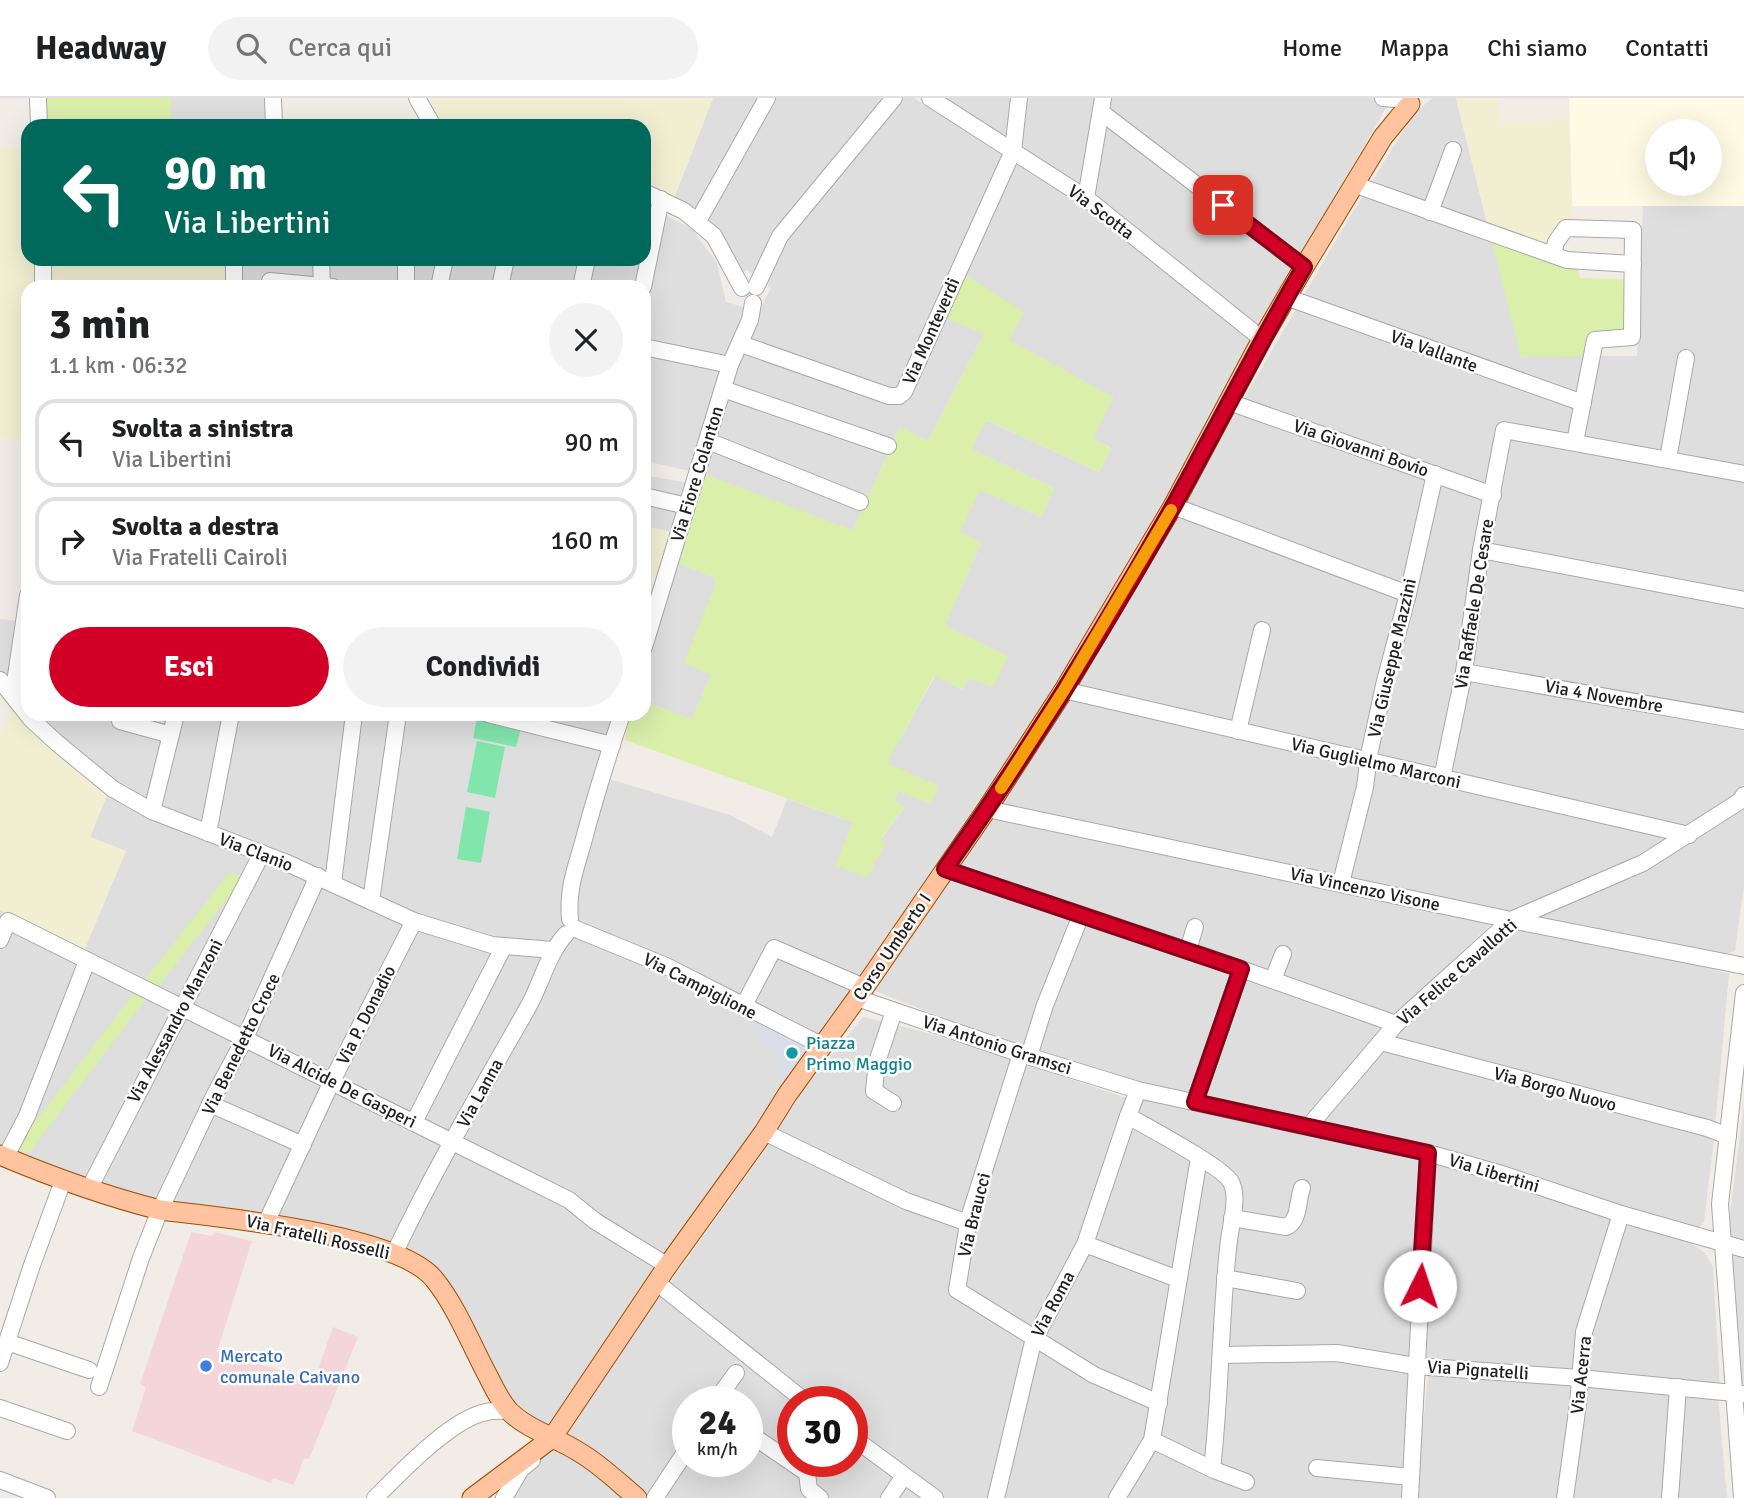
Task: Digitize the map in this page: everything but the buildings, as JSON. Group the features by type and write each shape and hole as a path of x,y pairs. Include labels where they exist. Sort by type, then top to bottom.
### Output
{"main road":[{"name":"Corso Umberto I","path":"472,1498 552,1438 667,1266 765,1132 787,1095 861,993 987,809 1064,690 1173,506 1262,339 1407,99"},
{"name":"Via Fratelli Rosselli","path":"3,1156 63,1181 160,1209 266,1223 336,1238 394,1254 421,1265 434,1279 494,1389 509,1411 581,1453 636,1498"}],"street":[{"path":"38,98 39,119"},
{"path":"273,98 274,119"},
{"path":"417,98 429,119"},
{"path":"698,221 767,98"},
{"name":"Via Fiore Colanton","path":"651,610 708,442 730,365 750,320 750,293 780,236 894,98"},
{"name":"Via Scotta","path":"930,98 1086,198 1262,339"},
{"path":"1013,151 1019,98"},
{"path":"1383,98 1407,99"},
{"path":"1086,198 1102,105 1304,267"},
{"path":"1430,212 1453,150"},
{"name":"Via Monteverdi","path":"741,344 889,396 899,396 918,361 1013,151"},
{"path":"1356,185 1567,260 1633,264"},
{"path":"651,195 698,221 714,236 750,293"},
{"path":"651,248 661,199"},
{"path":"1553,255 1556,242 1566,228 1633,230 1632,337 1595,340 1575,442 1744,474"},
{"name":"Via Vallante","path":"1286,298 1583,403"},
{"path":"651,348 730,365"},
{"path":"1668,459 1686,358"},
{"path":"723,389 888,446"},
{"name":"Via Giovanni Bovio","path":"1229,402 1493,495"},
{"name":"Via Raffaele De Cesare","path":"1442,778 1464,672 1481,550 1504,430 1575,442"},
{"path":"708,442 860,502"},
{"name":"Via Giuseppe Mazzini","path":"1341,883 1366,787 1385,681 1408,594 1434,474"},
{"path":"651,498 687,506"},
{"path":"1173,506 1408,594"},
{"path":"1481,550 1744,600"},
{"path":"1238,731 1262,630"},
{"path":"13,696 21,654"},
{"name":"Via 4 Novembre","path":"1464,672 1744,721"},
{"name":"Via Clanio","path":"0,680 21,706"},
{"name":"Via Guglielmo Marconi","path":"1064,690 1689,835"},
{"name":"Via Clanio","path":"33,721 113,789 152,811 326,880 414,922 475,941 553,950"},
{"path":"120,721 171,734"},
{"path":"152,811 174,721"},
{"path":"208,833 230,721"},
{"name":"Via Benedetto Croce","path":"99,1387 137,1269 160,1209 326,880 353,721"},
{"path":"371,901 397,721"},
{"path":"516,721 612,745"},
{"path":"570,927 567,902 572,878 601,775 620,721"},
{"name":"Via Felice Cavallotti","path":"1308,1126 1396,1024 1511,920 1643,863 1740,801 1744,795"},
{"name":"Via Vincenzo Visone","path":"987,809 1744,967"},
{"name":"Via Alessandro Manzoni","path":"89,1189 262,853"},
{"path":"945,869 1188,950 1396,1024"},
{"name":"Via Braucci","path":"1035,1338 957,1290 968,1223 1025,1055 1081,915"},
{"name":"Via Alcide De Gasperi","path":"0,940 8,921 569,1200 595,1221 667,1266"},
{"name":"Via P. Donadio","path":"266,1223 332,1082 414,922"},
{"name":"Via Lanna","path":"394,1254 426,1188 538,989 553,950 570,927"},
{"name":"Via Campiglione","path":"570,927 666,966 823,1046"},
{"path":"1188,950 1195,927"},
{"path":"414,1122 504,946"},
{"name":"Via Antonio Gramsci","path":"743,1007 774,948 894,1011 1138,1090"},
{"path":"1273,980 1283,954"},
{"path":"3,1156 27,1116 87,961"},
{"path":"1195,1102 1241,969"},
{"path":"1742,1498 1740,1393 1720,1204 1728,1136 1739,1083 1744,993"},
{"path":"893,1103 874,1091 877,1062 894,1011"},
{"name":"Via Borgo Nuovo","path":"1381,1042 1707,1128 1728,1136"},
{"name":"Via Libertini","path":"1138,1090 1428,1153 1505,1175 1621,1214 1744,1249"},
{"name":"Via Roma","path":"997,1498 1035,1338 1085,1244 1138,1090"},
{"path":"211,1104 303,1145"},
{"path":"1128,1116 1227,1176 1233,1184 1225,1278 1219,1410 1212,1469"},
{"path":"765,1132 906,1200 968,1223"},
{"path":"1410,1498 1428,1153"},
{"path":"1117,1498 1152,1440 1199,1158"},
{"path":"0,1363 63,1181"},
{"path":"1232,1218 1286,1227 1291,1225 1295,1220 1302,1188"},
{"name":"Via Acerra","path":"1565,1498 1584,1332 1621,1214"},
{"path":"1085,1244 1178,1279"},
{"path":"1225,1278 1297,1291"},
{"path":"656,1282 741,1366 777,1386"},
{"path":"1035,1338 1094,1375 1159,1402"},
{"path":"7,1342 89,1370"},
{"name":"Via Pignatelli","path":"1221,1355 1337,1353 1415,1366 1740,1393"},
{"path":"727,1386 741,1366"},
{"path":"1670,1498 1678,1387"},
{"path":"0,1408 67,1431"},
{"path":"375,1498 404,1469 458,1424 485,1412 509,1411"},
{"path":"504,1498 521,1469 540,1454 552,1438"},
{"path":"1152,1440 1246,1482"},
{"path":"763,1443 807,1473 809,1489 820,1498"},
{"path":"868,1449 935,1498"},
{"path":"1317,1468 1411,1477"},
{"path":"655,1498 672,1472"},
{"path":"889,1498 904,1476"},
{"path":"0,1480 47,1498"}],"shaded area":[{"path":"171,98 265,98 266,119 171,119"},
{"path":"422,98 713,98 673,201 651,190 651,119 437,119"},
{"path":"713,98 914,98 1089,210 1254,344 1062,675 995,780 766,1117 625,1311 549,1432 515,1411 422,1261 173,1204 71,1177 0,1147 0,910 84,950 126,851 90,837 112,783 40,721 493,721 617,753 609,779 730,815 772,837 787,799 853,822 881,839 905,806 894,801 898,791 938,786 886,764 935,676 962,689 969,678 1007,656 944,626 981,543 959,532 980,489 1041,517 1054,488 971,449 986,420 1099,472 1111,448 1093,439 1113,397 1008,340 984,334 928,441 899,428 853,531 704,474 651,463 651,280 226,280 226,266 651,266 651,208 692,229 717,263 726,302 759,311 771,288 747,270 736,274 722,236 715,226 673,201"},
{"path":"944,98 1389,98 1387,106 1259,328 1121,216"},
{"path":"1433,98 1456,98 1487,223 1371,183 1414,113"},
{"path":"1456,98 1498,98 1501,122 1569,120 1572,219 1559,225 1546,246 1487,223"},
{"path":"1569,98 1744,98 1744,885 1735,951 1714,958 1000,806 1167,531 1364,194 1491,238 1584,356 1637,356 1643,206 1572,206"},
{"path":"1569,98 1744,98 1744,206 1572,206"},
{"path":"0,146 21,150 21,266 37,266 38,280 21,280 21,442 0,437"},
{"path":"48,266 226,266 226,280 47,280"},
{"path":"651,476 689,483 684,497 651,490"},
{"path":"651,501 679,507 671,532 651,528"},
{"path":"651,528 671,532 657,576 651,575"},
{"path":"678,563 715,578 711,675 692,719 651,704 651,641"},
{"path":"21,598 21,701 0,674 0,619 18,621"},
{"path":"12,707 36,736 106,797 90,837 126,851 84,951 0,910 0,735"},
{"path":"542,721 614,721 609,737"},
{"path":"989,817 1491,924 1393,1017 955,869"},
{"path":"950,875 1388,1027 1311,1116 1301,1121 1190,1098 1000,1040 875,991 908,935"},
{"path":"1509,926 1687,962 1729,974 1714,1139 1704,1222 1699,1228 1319,1125 1387,1038"},
{"name":"Piazza Primo Maggio","path":"749,1016 815,1047 782,1093 778,1059 748,1022"},
{"path":"863,1017 992,1052 1129,1099 1122,1120 1193,1163 1149,1434 1114,1498 637,1498 564,1438 582,1406 763,1153 805,1088"},
{"path":"1143,1096 1418,1158 1686,1240 1705,1253 1713,1267 1720,1388 1411,1361 1401,1498 1122,1498 1153,1450 1201,1156 1134,1114"},
{"path":"1744,1104 1744,1386 1740,1386 1727,1238"},
{"name":"Mercato comunale Caivano","path":"191,1232 212,1236 214,1232 252,1241 217,1352 314,1380 333,1327 358,1337 309,1459 304,1458 294,1485 273,1478 271,1483 132,1431 146,1387 140,1384"},
{"path":"1429,1368 1718,1395 1727,1498 1415,1498"},
{"path":"553,1446 559,1447 627,1498 509,1498 524,1473"}],"green space":[{"path":"43,98 171,98 171,119 43,119"},
{"path":"1491,238 1578,269 1580,278 1626,279 1625,333 1589,334 1584,356 1521,357"},
{"path":"962,273 1024,312 1009,340 1113,397 1094,439 1111,449 1099,472 987,420 971,449 1054,488 1042,517 980,490 960,532 981,542 945,626 1008,656 993,687 969,678 963,689 934,676 887,763 939,786 930,804 898,791 894,801 905,806 881,838 886,843 867,878 835,865 853,822 625,740 629,721 651,721 651,704 692,719 711,675 684,663 713,590 715,578 678,563 704,474 853,530 900,427 928,441 984,334 945,318"},
{"path":"476,721 490,721 521,728 516,747 473,738"},
{"path":"477,741 505,747 495,798 467,792"},
{"path":"466,807 490,812 481,863 457,859"},
{"path":"230,872 243,878 159,986 145,979"},
{"path":"134,993 146,999 29,1153 15,1148"}],"slow traffic":[{"path":"1001,788 1064,690 1171,510"}],"place":[{"name":"Piazza Primo Maggio","path":"792,1053"},
{"name":"Mercato comunale Caivano","path":"206,1366"}],"route":[{"path":"1223,205 1304,267 1262,339 1173,506 1064,690 945,869 1241,969 1195,1102 1428,1153 1420,1286"}]}
